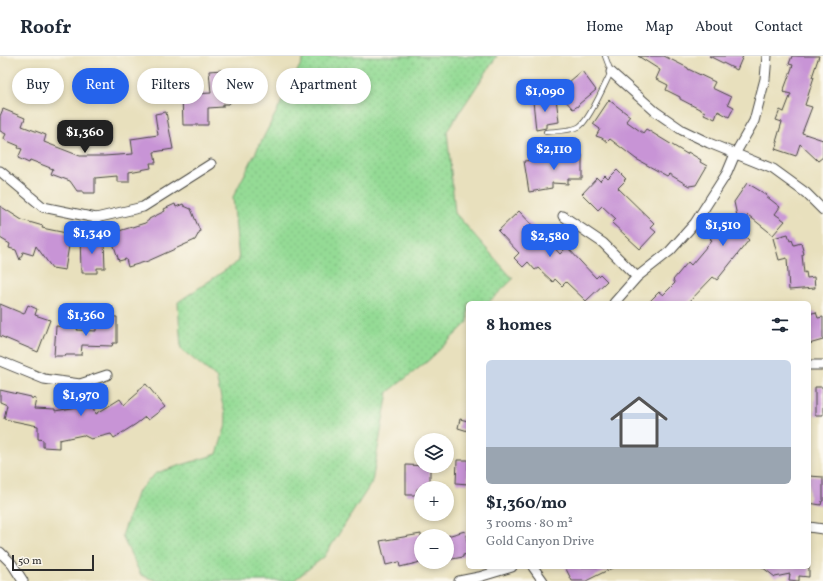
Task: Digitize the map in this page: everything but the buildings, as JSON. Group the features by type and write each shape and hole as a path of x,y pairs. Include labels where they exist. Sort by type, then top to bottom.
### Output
{"street":[{"path":"616,301 637,277 670,251 694,223 727,173 735,154 754,121 765,79 767,56"},
{"path":"611,72 656,112 682,130 708,143 773,169 821,204"},
{"path":"0,171 43,207 96,218 142,207 211,164"},
{"path":"563,216 603,243 637,277"},
{"path":"0,362 44,379 80,384 107,375"},
{"path":"811,365 823,366"},
{"path":"811,526 823,529"},
{"path":"0,552 12,564 23,581"},
{"path":"459,581 505,569"},
{"path":"534,569 543,581"}],"lane":[{"path":"546,132 580,126 601,94 611,72 605,56"}],"green space":[{"path":"305,56 497,56 447,131 455,213 513,279 490,301 466,301 466,324 429,360 388,392 372,482 324,557 293,581 157,581 141,575 122,536 138,491 156,473 217,454 227,422 216,377 181,349 178,302 239,261 233,197 280,104 371,104 371,68 299,68"}]}
